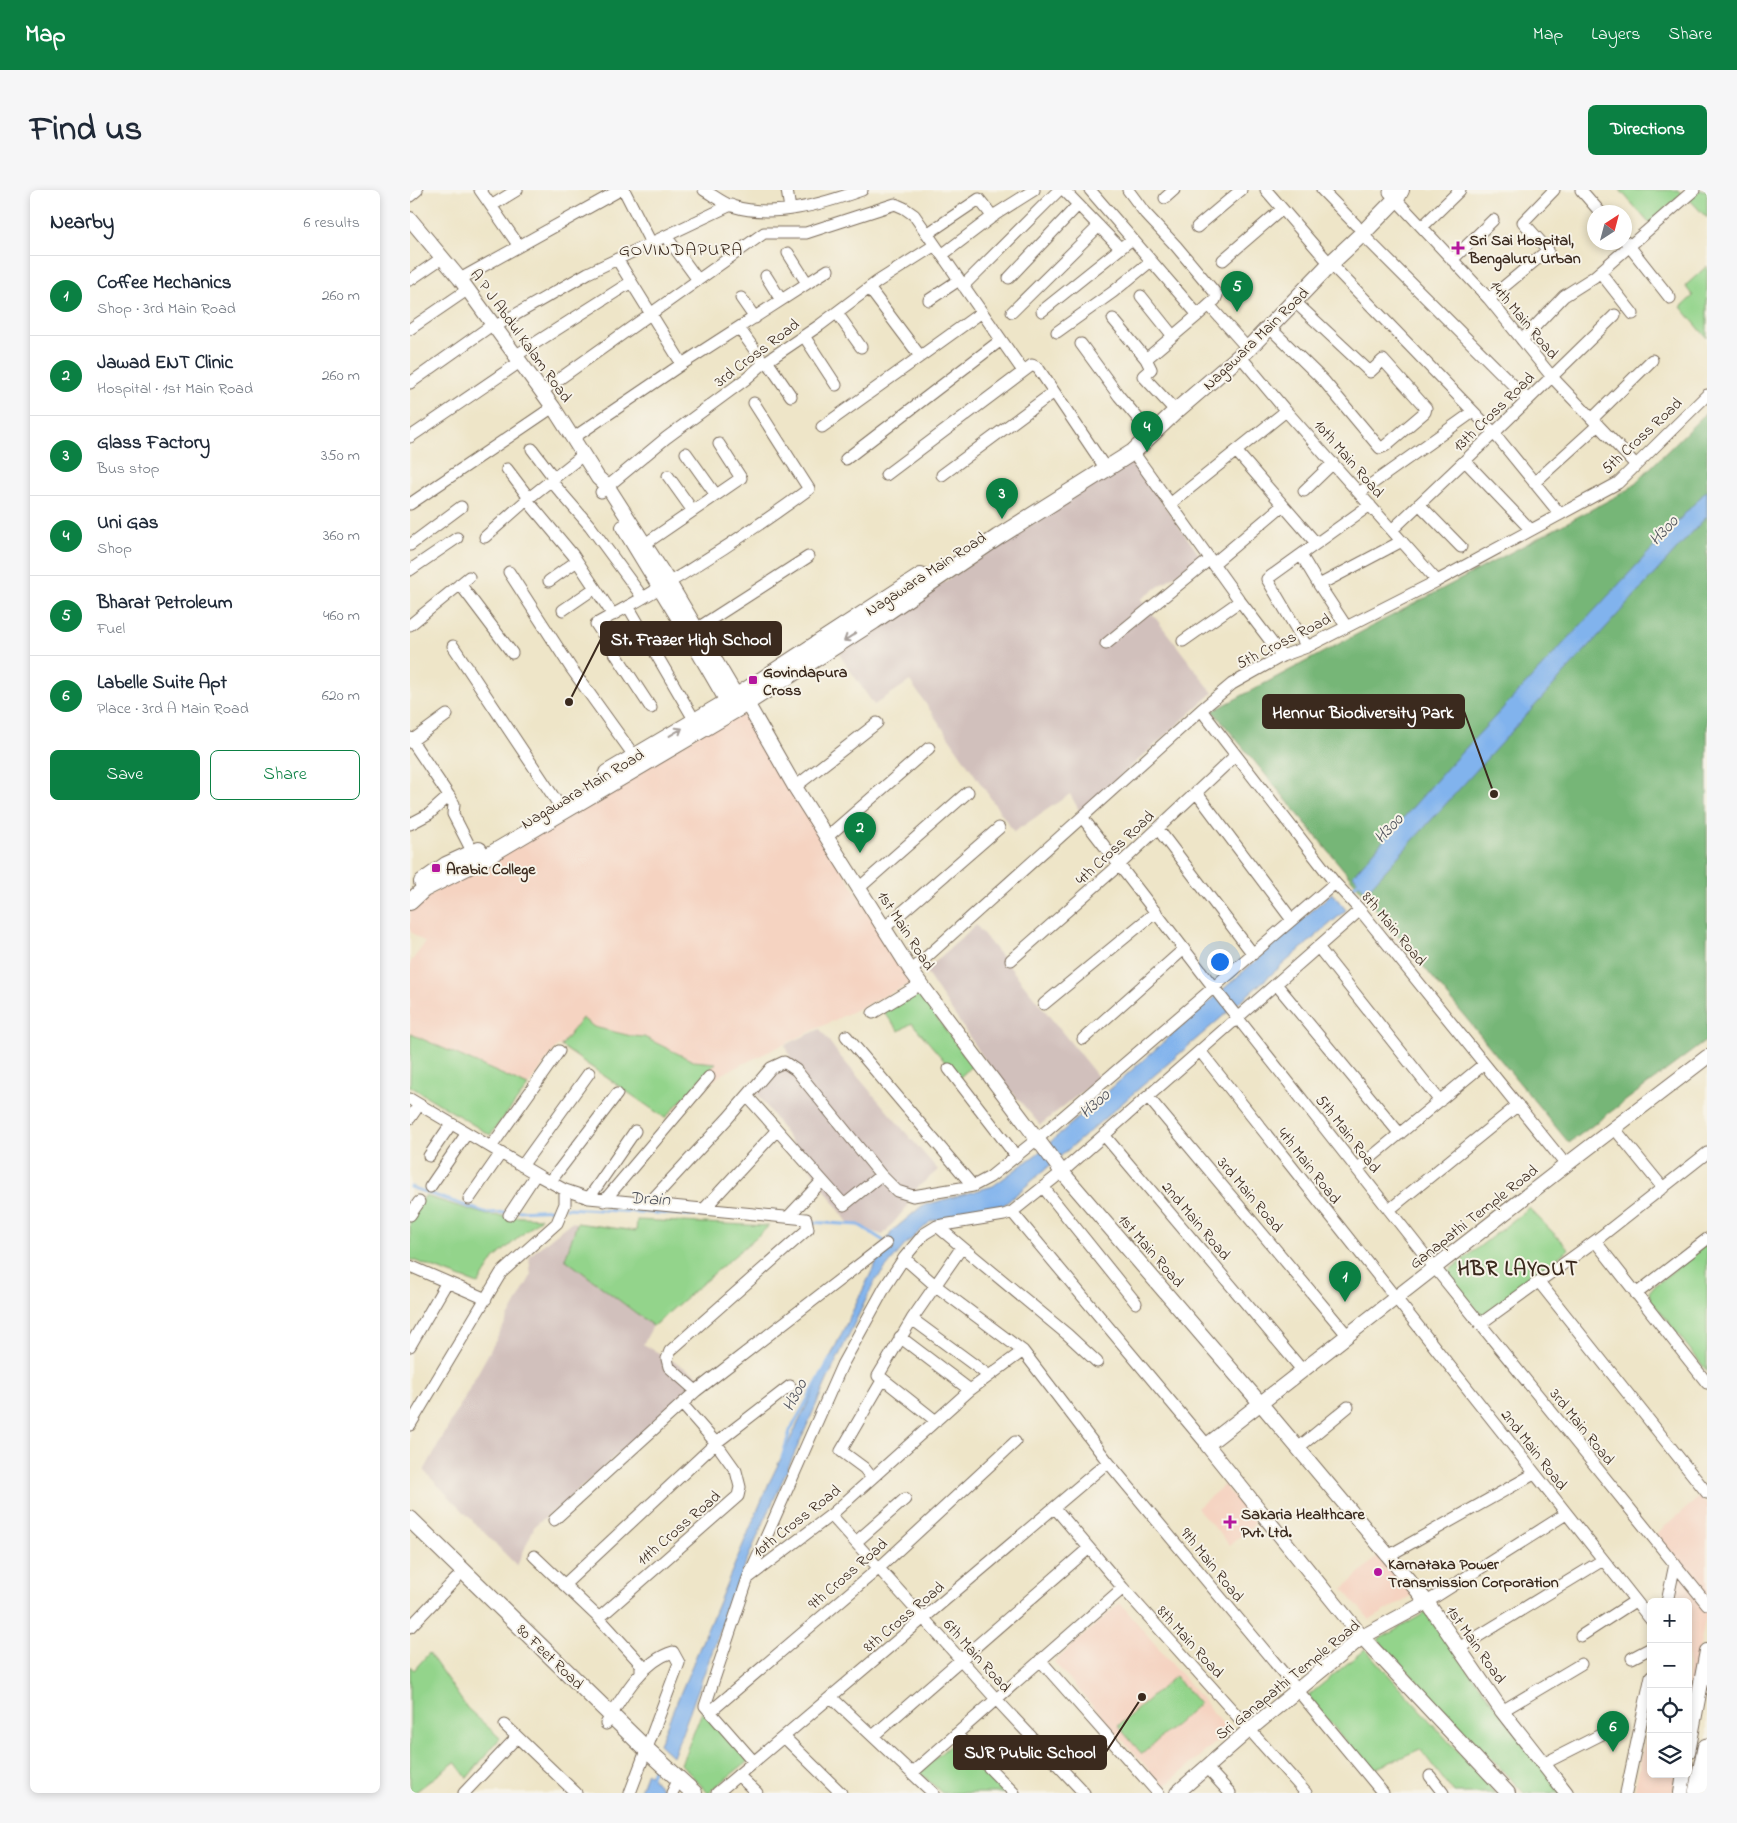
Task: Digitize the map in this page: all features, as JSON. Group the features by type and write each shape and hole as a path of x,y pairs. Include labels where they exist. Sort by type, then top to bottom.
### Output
{"highway":[{"path":"1698,1793 1707,1748"}],"main road":[{"name":"Nagawara Main Road","path":"410,892 440,868 500,842 557,802 695,721 737,704 986,534 1104,466 1133,452 1243,348 1394,193"},
{"name":"Nagawara Main Road","path":"1104,466 1172,406 1269,327 1294,301 1327,261"},
{"path":"410,902 424,889 481,860 500,842 737,704"},
{"name":"80 Feet Road","path":"410,1519 663,1773 694,1793"},
{"name":"80 Feet Road","path":"410,1534 608,1719"}],"street":[{"path":"410,196 418,190"},
{"path":"480,190 519,246"},
{"path":"491,206 517,190"},
{"path":"410,329 463,285 519,246 620,190"},
{"path":"624,190 651,243"},
{"path":"704,190 731,206 768,210 790,209 862,190"},
{"path":"787,190 790,209"},
{"path":"818,190 822,202"},
{"path":"942,255 993,217 1034,190"},
{"path":"929,300 961,283 1059,190"},
{"path":"1064,190 1120,248"},
{"path":"1090,190 1198,314"},
{"path":"1128,190 1145,213 1176,246 1217,295 1216,300 1146,359"},
{"path":"1197,227 1242,190"},
{"path":"1266,190 1327,261 1494,433 1560,514"},
{"path":"1322,190 1528,400"},
{"path":"1422,227 1460,190"},
{"path":"1488,299 1548,250 1523,222 1554,190"},
{"path":"1581,190 1594,205"},
{"path":"1632,240 1694,190"},
{"name":"14th Main Road","path":"1394,193 1422,227 1488,299 1552,377 1636,465"},
{"path":"927,234 979,199 993,217"},
{"path":"541,392 764,233 806,233 895,204 914,215 1023,371"},
{"path":"1009,278 1078,204"},
{"path":"410,383 493,326 588,273 731,206"},
{"path":"1223,260 1282,209"},
{"path":"1452,260 1493,220"},
{"name":"A P J Abdul Kalam Road","path":"411,222 463,285 553,407 737,704"},
{"path":"1012,312 1098,226"},
{"path":"666,236 698,280"},
{"path":"1042,311 1132,239"},
{"name":"3rd Cross Road","path":"602,485 730,391 765,362 837,313 868,288 935,245"},
{"path":"1522,340 1564,296 1600,272 1621,250"},
{"path":"1632,250 1670,298"},
{"path":"788,253 807,283"},
{"path":"410,280 442,258"},
{"path":"617,259 682,364"},
{"path":"1057,332 1151,261"},
{"path":"573,438 682,364 828,270"},
{"path":"1600,272 1633,314"},
{"path":"766,276 781,300"},
{"path":"410,437 517,359 631,282"},
{"path":"868,288 920,356"},
{"path":"1140,296 1173,336"},
{"path":"741,298 755,318"},
{"path":"1269,327 1324,381 1380,448 1385,446 1425,412 1426,408 1383,360 1370,372 1294,301"},
{"name":"10th Main Road","path":"1209,305 1243,348 1286,411 1437,582"},
{"path":"822,427 982,312"},
{"path":"837,313 860,347"},
{"name":"13th Cross Road","path":"1392,530 1615,315"},
{"path":"1113,319 1146,359 1151,369 1143,376 1172,406"},
{"path":"739,328 791,396"},
{"path":"804,336 836,385"},
{"path":"846,459 1001,340"},
{"path":"1081,344 1119,396 1147,429"},
{"path":"1534,483 1595,422 1652,360"},
{"path":"886,475 1032,365 1038,368 1104,466"},
{"path":"942,476 1054,392"},
{"name":"5th Cross Road","path":"911,970 1200,710 1232,684 1282,656 1307,647 1437,582 1618,483 1707,395"},
{"path":"651,708 596,624 665,586 757,527 809,489 754,403"},
{"path":"410,504 553,407"},
{"path":"1170,504 1286,411"},
{"path":"1359,493 1473,412"},
{"path":"641,547 741,478 719,444"},
{"path":"532,449 643,598"},
{"path":"1236,451 1316,543"},
{"path":"1133,452 1282,656"},
{"path":"686,453 716,495"},
{"path":"485,537 583,454"},
{"path":"1465,461 1531,530"},
{"path":"1304,490 1332,463"},
{"path":"507,470 576,561 613,615"},
{"path":"668,476 693,511"},
{"path":"1419,504 1461,547"},
{"path":"1106,644 1283,505"},
{"path":"1307,647 1267,579 1370,505"},
{"path":"410,545 461,507"},
{"path":"410,570 457,538"},
{"path":"1318,585 1402,541"},
{"path":"1301,555 1318,585 1346,626"},
{"path":"692,632 808,557"},
{"path":"549,581 576,561"},
{"path":"508,572 570,668 635,757"},
{"path":"410,625 464,580 512,653"},
{"path":"563,610 595,588"},
{"path":"1183,642 1240,601"},
{"path":"628,606 695,721"},
{"path":"453,646 557,802"},
{"name":"1st Main Road","path":"737,704 796,787 911,970 1036,1140 1427,1602 1502,1711 1566,1793"},
{"name":"8th Main Road","path":"1200,710 1335,883 1360,910 1566,1164"},
{"path":"447,715 411,740 454,804 452,814 473,853"},
{"path":"796,787 877,723"},
{"path":"827,837 929,748"},
{"name":"4th Cross Road","path":"1011,960 1119,865 1236,755"},
{"path":"859,888 968,792"},
{"path":"1196,792 1292,920"},
{"path":"410,824 429,814 449,796"},
{"name":"5th Main Road","path":"1082,817 1434,1268"},
{"path":"884,928 998,828"},
{"path":"1158,829 1253,954"},
{"path":"649,1204 771,1068 784,1062 796,1070 881,1175 897,1191 913,1196 973,1186 990,1176 1036,1140 1335,883"},
{"path":"748,1578 842,1365 885,1287 904,1258 924,1234 937,1226 1012,1212 1062,1172 1360,910"},
{"path":"1044,1004 1156,912"},
{"path":"1318,947 1440,1101"},
{"path":"1083,1039 1184,949"},
{"path":"873,1013 921,984"},
{"path":"1276,984 1400,1134"},
{"path":"846,1036 973,1186"},
{"path":"469,1199 496,1150 559,1051"},
{"name":"4th Main Road","path":"1200,1051 1395,1299"},
{"name":"Ganapathi Temple Road","path":"1207,1445 1566,1164 1707,1057"},
{"path":"1357,1169 1484,1064"},
{"path":"949,1069 1016,1156"},
{"path":"522,1166 589,1073"},
{"path":"604,1201 709,1077"},
{"path":"550,1182 617,1094"},
{"path":"747,1096 844,1205 881,1175"},
{"name":"3rd Main Road","path":"1148,1097 1348,1336"},
{"path":"410,1118 415,1102 550,1182 565,1190 588,1198 788,1217 807,1224 670,1350 667,1359 669,1367 696,1392"},
{"path":"1389,1210 1518,1105"},
{"path":"429,1156 451,1124"},
{"path":"1614,1128 1663,1188"},
{"path":"588,1198 635,1130"},
{"path":"704,1210 777,1130"},
{"path":"430,1187 467,1133"},
{"name":"2nd Main Road","path":"1104,1135 1303,1371"},
{"path":"1480,1324 1595,1241 1707,1153"},
{"path":"509,1215 536,1174"},
{"path":"788,1217 822,1181"},
{"path":"1043,1188 1136,1303"},
{"path":"411,1422 501,1273 559,1219 565,1204 565,1190"},
{"path":"410,1215 419,1202"},
{"path":"1012,1212 1207,1445 1362,1637 1508,1793"},
{"path":"937,1226 1068,1335 1097,1362"},
{"path":"1636,1294 1707,1239"},
{"path":"1595,1241 1707,1383"},
{"path":"554,1520 696,1392 886,1244"},
{"path":"936,1420 878,1376 900,1337 962,1247"},
{"name":"9th Main Road","path":"904,1258 936,1286 1023,1351 1108,1462 1297,1692 1383,1793"},
{"name":"3rd Main Road","path":"1434,1268 1707,1604"},
{"path":"411,1269 486,1299"},
{"path":"410,1346 447,1282"},
{"path":"1539,1282 1707,1493"},
{"name":"2nd Main Road","path":"1395,1299 1647,1616"},
{"path":"912,1319 988,1375"},
{"path":"900,1337 970,1390"},
{"name":"10th Cross Road","path":"710,1712 705,1706 748,1578 831,1515 970,1390 1023,1351"},
{"path":"872,1478 864,1468 841,1451 883,1379"},
{"path":"564,1586 716,1443 790,1386"},
{"name":"11th Cross Road","path":"600,1618 738,1496 740,1487 736,1471 716,1443 682,1404"},
{"path":"1298,1448 1348,1407"},
{"name":"9th Cross Road","path":"710,1712 878,1568 1015,1442"},
{"name":"8th Cross Road","path":"717,1793 1108,1462"},
{"path":"1388,1556 1534,1474"},
{"path":"856,1542 905,1499"},
{"name":"8th Main Road","path":"1055,1508 1123,1588 1306,1793"},
{"path":"1427,1602 1566,1514"},
{"name":"6th Main Road","path":"831,1515 996,1699 1084,1793"},
{"path":"873,1736 1089,1548"},
{"path":"534,1556 600,1618 641,1664 641,1672"},
{"path":"1459,1648 1603,1560"},
{"path":"1667,1598 1674,1564"},
{"path":"410,1627 456,1579"},
{"path":"912,1773 1123,1588"},
{"path":"1581,1636 1634,1601"},
{"name":"Sri Ganapathi Temple Road","path":"1177,1793 1249,1730 1362,1637 1427,1602"},
{"path":"1632,1658 1647,1650"},
{"path":"1692,1733 1707,1651"},
{"path":"608,1719 641,1672 662,1655 673,1652 679,1663 663,1773 630,1793"},
{"path":"1040,1660 1158,1793"},
{"path":"1502,1711 1581,1664"},
{"path":"1626,1793 1648,1688"},
{"path":"831,1697 933,1793"},
{"path":"710,1712 754,1762"},
{"path":"505,1725 576,1793"},
{"path":"1543,1764 1614,1728"},
{"path":"956,1734 1014,1793"},
{"path":"467,1792 518,1737"},
{"path":"784,1737 841,1793"},
{"path":"1206,1767 1230,1793"},
{"path":"738,1775 757,1793"},
{"path":"1430,1776 1443,1793"},
{"path":"1681,1793 1683,1778"}],"shaded area":[{"path":"1131,459 1201,557 1141,599 1213,693 1080,812 1070,794 1014,832 910,681 874,705 839,654 930,591"},
{"path":"740,710 824,840 912,983 722,1074 665,1118 558,1045 528,1086 410,1034 410,963 425,943 410,931 410,907"},
{"path":"976,925 1099,1078 1040,1125 985,1060 925,971"},
{"path":"820,1029 839,1055 938,1170 912,1192 906,1208 883,1235 849,1224 757,1093 790,1056 785,1045"},
{"path":"571,1222 577,1223 566,1259 653,1326 643,1344 701,1377 563,1504 535,1525 517,1566 424,1471 531,1276 529,1256"},
{"path":"1224,1485 1255,1523 1230,1545 1197,1508"},
{"path":"1701,1496 1707,1505 1707,1610 1692,1689 1692,1598 1675,1598 1681,1567 1656,1534"},
{"name":"Karnataka Power Transmission Corporation","path":"1380,1554 1414,1594 1370,1620 1343,1589"},
{"path":"1120,1603 1229,1731 1164,1787 1054,1662"},
{"path":"1647,1731 1647,1778 1675,1778 1673,1793 1634,1793"}],"green space":[{"path":"1620,190 1678,190 1682,194 1649,223"},
{"path":"1700,190 1707,190 1707,218 1689,199"},
{"path":"1707,266 1707,338 1681,307 1693,296 1685,286"},
{"path":"1707,412 1707,1040 1569,1143 1213,711 1628,490"},
{"path":"917,991 972,1066 959,1078 912,1023 899,1031 883,1011"},
{"path":"582,1018 594,1027 631,1036 644,1037 693,1061 716,1063 665,1118 561,1046"},
{"path":"411,1034 528,1086 490,1135 410,1086"},
{"path":"425,1196 487,1215 541,1218 494,1259 478,1284 410,1259 410,1221"},
{"path":"1529,1208 1569,1249 1482,1316 1447,1272"},
{"path":"637,1220 769,1226 653,1326 565,1259 577,1223 636,1231"},
{"path":"1707,1244 1707,1371 1651,1300 1649,1292 1655,1285"},
{"path":"1425,1613 1561,1793 1524,1793 1378,1640"},
{"path":"1365,1649 1495,1793 1454,1793 1420,1749 1370,1771 1308,1696"},
{"path":"429,1653 467,1708 500,1738 467,1778 455,1762 412,1793 410,1790 410,1666 414,1670"},
{"path":"1175,1676 1199,1704 1142,1754 1118,1726"},
{"path":"702,1712 748,1761 708,1793 681,1764"},
{"path":"955,1741 1007,1793 942,1793 919,1772"}],"water":[{"path":"1707,490 1707,516 1366,892 1353,875 1448,767"},
{"path":"1332,893 1346,910 1004,1205 931,1221 904,1246 875,1281 829,1376 743,1569 673,1757 659,1744 769,1483 891,1232 922,1206 993,1186 1037,1154"},
{"path":"647,1772 665,1792 665,1793 639,1793"}],"waterway":[{"name":"H300","path":"1348,893 1361,879"},
{"name":"Drain","path":"410,1187 487,1213 508,1212"},
{"name":"Drain","path":"566,1208 725,1217"},
{"name":"Drain","path":"516,1211 560,1209"},
{"name":"Drain","path":"808,1222 859,1225 884,1241"},
{"name":"H300","path":"782,1458 790,1431 830,1359"},
{"name":"H300","path":"649,1781 655,1766"}],"place":[{"name":"Sri Sai Hospital, Bengaluru Urban","path":"1458,248"},
{"name":"Bharat Petroleum","path":"1237,312"},
{"name":"Uni Gas","path":"1147,452"},
{"name":"Glass Factory","path":"1002,519"},
{"name":"Govindapura Cross","path":"753,680"},
{"name":"St. Frazer High School","path":"569,702"},
{"name":"Hennur Biodiversity Park","path":"1494,794"},
{"name":"Jawad ENT Clinic","path":"860,853"},
{"name":"Arabic College","path":"436,868"},
{"name":"Coffee Mechanics","path":"1345,1302"},
{"name":"Sakaria Healthcare Pvt. Ltd.","path":"1230,1522"},
{"name":"Karnataka Power Transmission Corporation","path":"1378,1572"},
{"name":"SJR Public School","path":"1142,1697"},
{"name":"Labelle Suite Apt","path":"1613,1752"}],"district":[{"name":"GOVINDAPURA","path":"681,249"},
{"name":"HBR LAYOUT","path":"1518,1268"}]}
